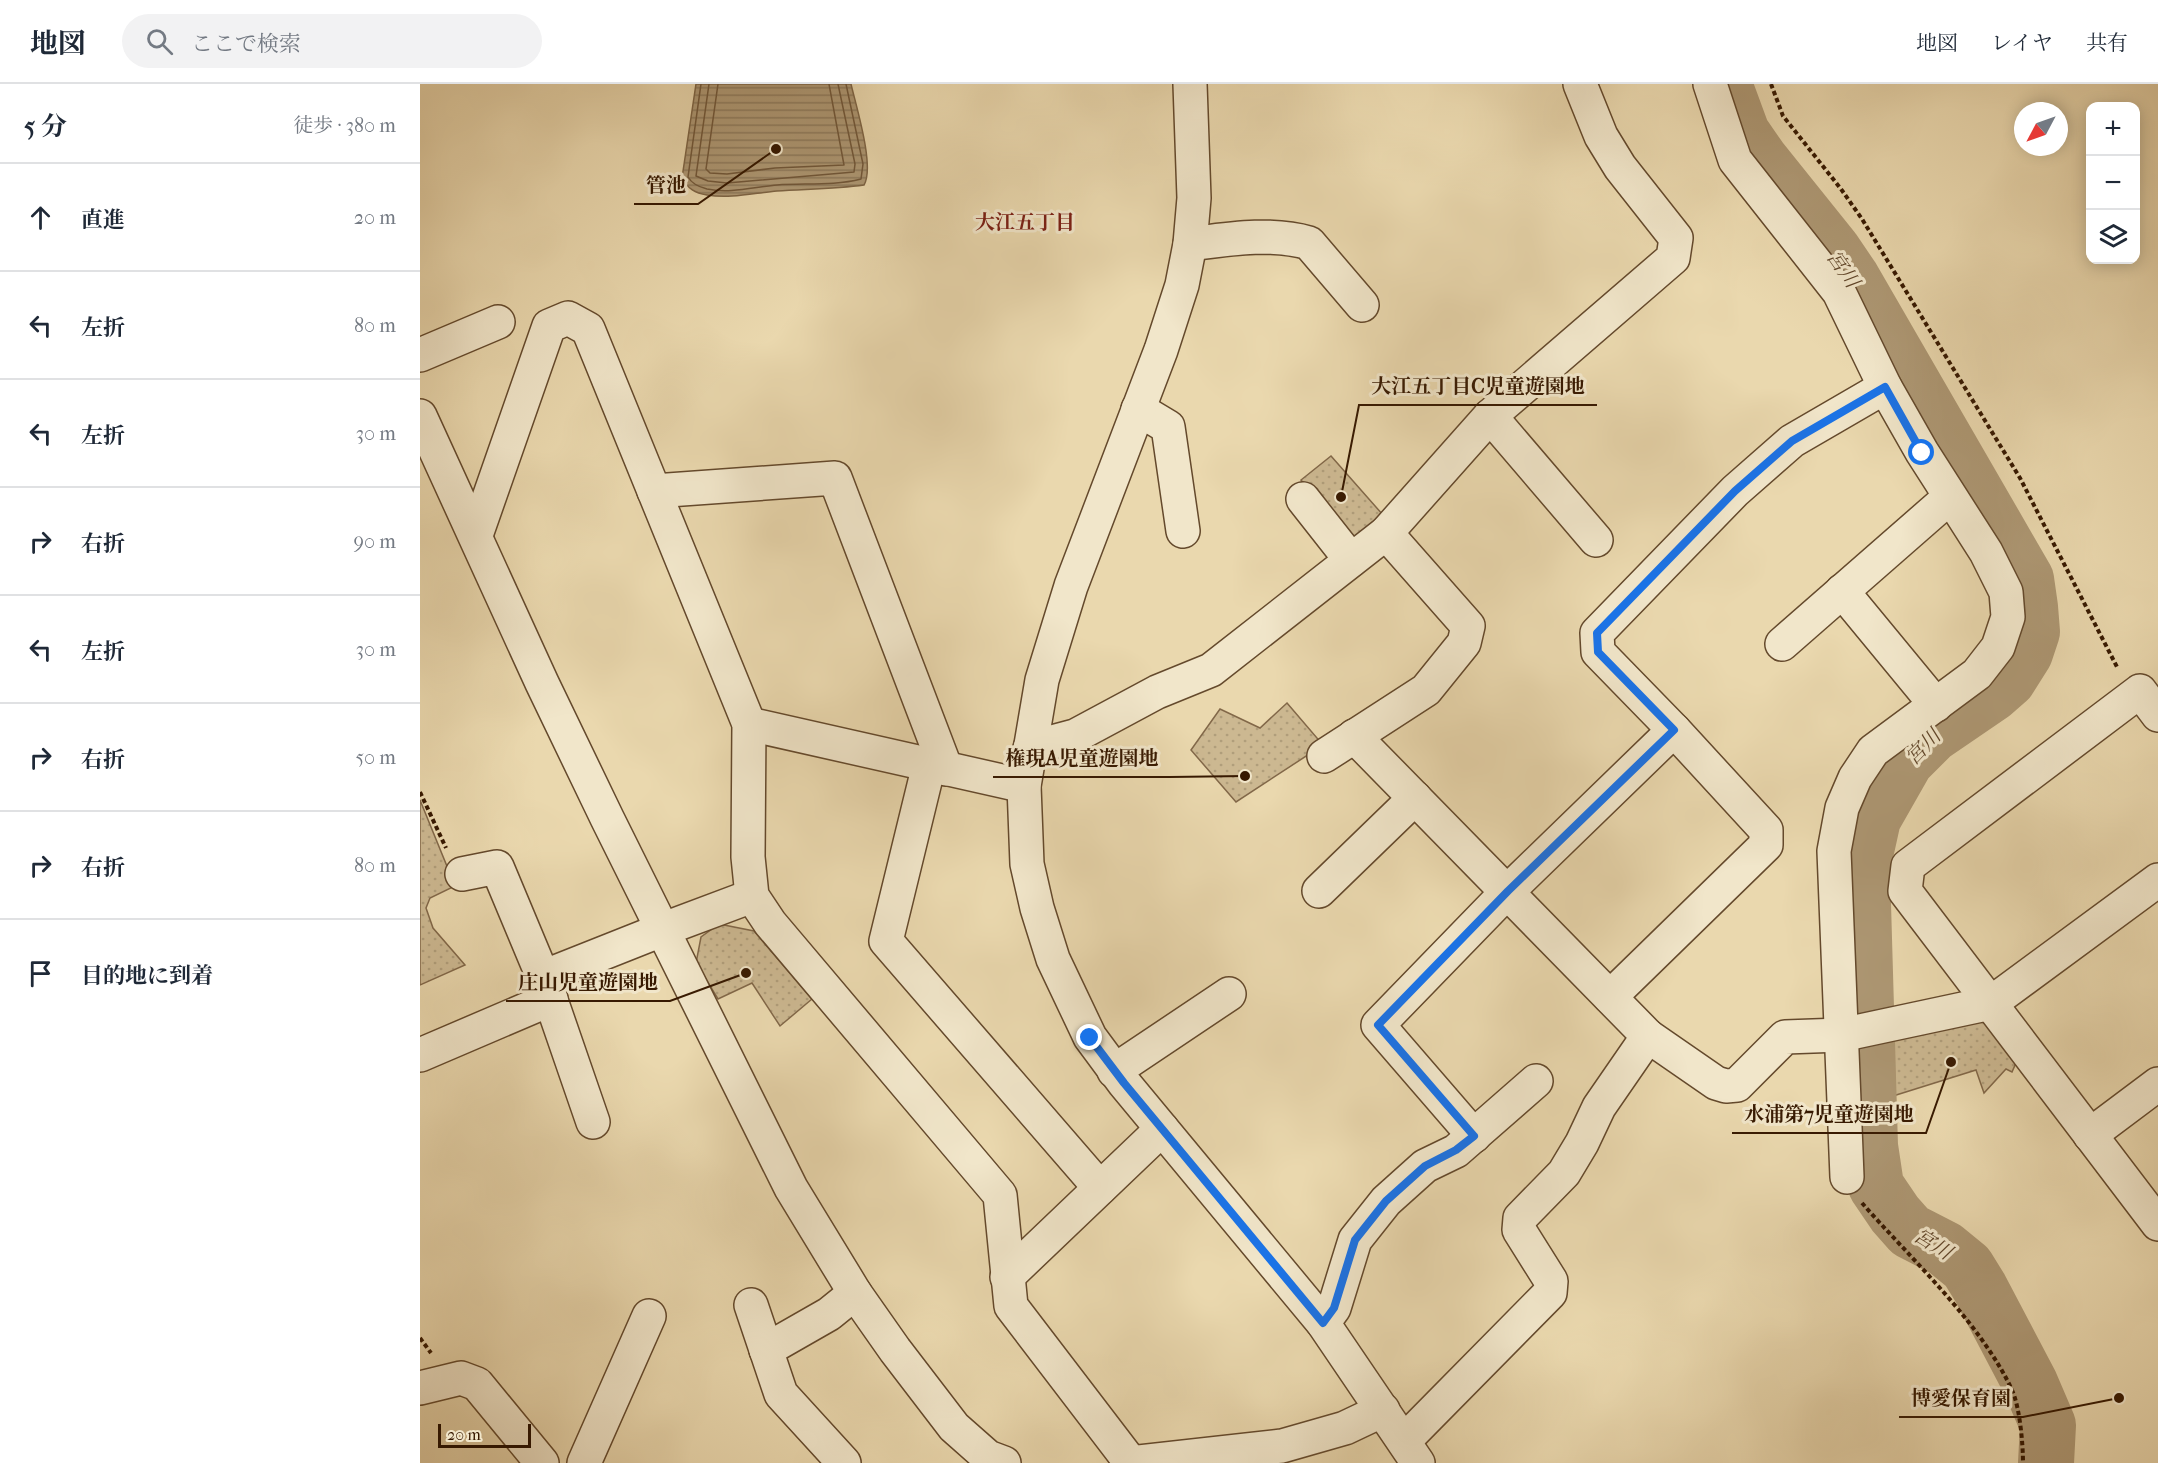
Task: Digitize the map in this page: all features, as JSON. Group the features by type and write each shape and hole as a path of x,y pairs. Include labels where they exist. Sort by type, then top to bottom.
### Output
{"street":[{"path":"1190,84 1194,198 1190,244 1182,285 1161,350 1071,586 1042,680 1024,786 1027,864 1037,908 1053,960 1090,1038 1114,1071 1323,1323 1411,1452 1550,1293 1551,1281 1519,1230 1520,1218 1564,1173 1582,1143 1599,1107 1648,1036"},
{"path":"1030,748 1075,736 1157,692 1211,670 1386,533 1490,416 1673,258 1676,238 1620,167 1601,136 1580,84"},
{"path":"1710,84 1735,160 1839,292 1885,387 1950,497 1986,552 2006,592 2008,617 1998,647 1977,674 1874,752 1855,778 1842,808 1834,851 1847,1177"},
{"path":"1190,244 1247,237 1298,240 1309,243 1362,305"},
{"path":"476,535 549,326 568,318 588,329 749,724 748,857 752,896 770,924 1000,1195 1011,1306 1130,1463 1282,1446 1345,1428 1383,1410"},
{"path":"420,355 498,322"},
{"path":"1610,997 1766,844 1766,830 1598,652 1597,633 1735,491 1792,441 1885,387"},
{"path":"1138,409 1168,427 1183,531"},
{"path":"1490,416 1596,540"},
{"path":"420,417 542,683 791,1188 855,1293 954,1427 988,1457 1004,1463"},
{"path":"654,491 835,478 938,767 886,941 1100,1188"},
{"path":"1782,644 1950,497"},
{"path":"1302,499 1351,560"},
{"path":"1324,756 1426,690 1464,643 1468,626 1386,533"},
{"path":"1842,591 1936,705"},
{"path":"2158,715 2140,691 1908,866 1905,891 2158,1224"},
{"path":"749,724 1024,786"},
{"path":"1474,1136 1378,1025 1508,891 1674,730"},
{"path":"1354,736 1648,1036 1716,1083 1726,1086 1737,1085 1785,1037 1841,1035 1991,1003 2158,880"},
{"path":"1319,891 1415,798"},
{"path":"462,874 497,867 547,988 593,1122"},
{"path":"420,1055 664,929 752,896"},
{"path":"1114,1071 1229,994"},
{"path":"1323,1323 1334,1308 1355,1240 1386,1201 1425,1166 1456,1150 1474,1136 1536,1081"},
{"path":"2090,1135 2158,1084"},
{"path":"1007,1277 1162,1129"},
{"path":"766,1350 830,1314 855,1293"},
{"path":"751,1305 782,1394 841,1462"},
{"path":"584,1463 650,1316"},
{"path":"420,1388 461,1378 477,1384 542,1463"}],"path":[{"path":"1771,84 1783,116 1862,219 2020,478 2119,671"},
{"path":"420,792 448,852 462,874"},
{"path":"1847,1177 1861,1201 1941,1290 1986,1346 2013,1392 2023,1444 2023,1463"}],"shaded area":[{"path":"1331,456 1383,515 1351,543 1301,480"},
{"path":"1287,703 1323,745 1236,802 1191,750 1220,709 1260,728"},
{"path":"420,800 455,886 430,898 426,908 433,928 465,965 420,985"},
{"path":"719,924 754,931 812,999 780,1026 752,983 718,999 696,963 701,937"},
{"path":"1973,1020 1992,1020 2019,1056 2012,1072 2006,1069 1984,1093 1976,1070 1893,1096 1882,1047 1891,1039"}],"water":[{"path":"696,84 851,84 866,151 867,176 864,185 724,196 703,194 692,190 682,178"}],"waterway":[{"name":"宮川","path":"1724,84 1742,133 1852,278 2026,579 2032,632 2025,653 2008,680 1992,694 1932,735 1906,761 1873,819 1862,869 1870,1146 1876,1186 1910,1231 1945,1249 1967,1267 1980,1288 2030,1383 2048,1425 2046,1463"}],"place":[{"name":"管池","path":"776,149"},
{"name":"大江五丁目C児童遊園地","path":"1341,497"},
{"name":"権現A児童遊園地","path":"1245,776"},
{"name":"庄山児童遊園地","path":"746,973"},
{"name":"水浦第7児童遊園地","path":"1951,1062"},
{"name":"博愛保育園","path":"2119,1398"}],"district":[{"name":"大江五丁目","path":"1025,222"}],"route":[{"path":"1090,1038 1124,1083 1323,1323 1334,1308 1355,1240 1386,1201 1425,1166 1456,1150 1474,1136 1378,1025 1508,891 1674,730 1598,652 1597,633 1735,491 1792,441 1885,387 1922,453"}]}
